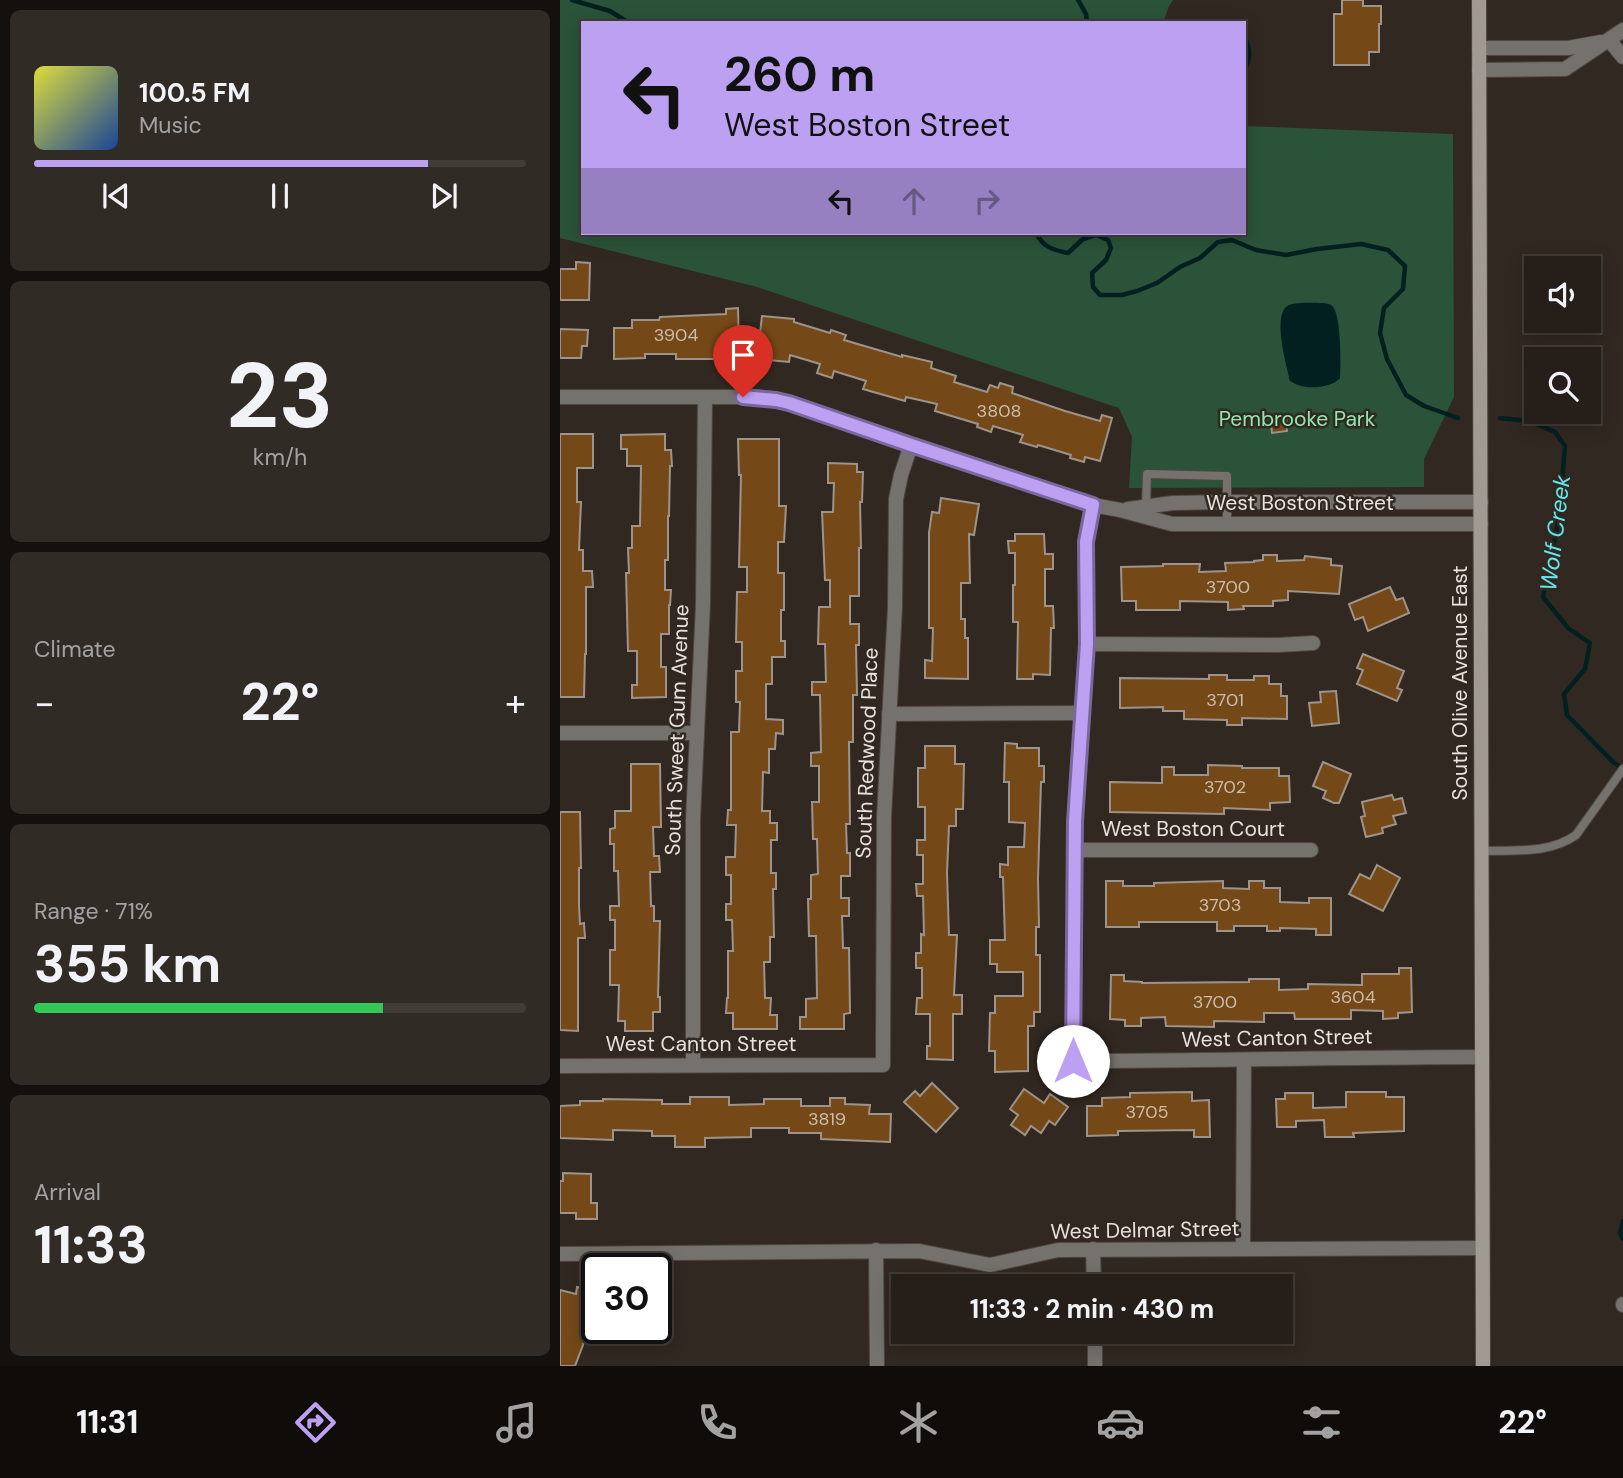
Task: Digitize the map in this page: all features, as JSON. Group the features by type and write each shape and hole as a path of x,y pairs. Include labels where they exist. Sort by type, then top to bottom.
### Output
{"street":[{"name":"South Olive Avenue East","path":"1479,0 1483,1366"},
{"path":"1479,70 1565,69 1623,30"},
{"path":"1479,48 1568,48 1609,40"},
{"path":"1609,40 1623,57"},
{"name":"West Boston Street","path":"560,397 743,397 776,400 1093,505 1146,512 1172,524 1481,524"},
{"name":"South Sweet Gum Avenue","path":"693,1065 693,856 703,604 705,397"},
{"name":"South Redwood Place","path":"883,1065 884,817 895,607 897,499 901,475 911,445"},
{"name":"West Boston Street","path":"1146,512 1173,503 1481,502"},
{"path":"1074,850 1087,644 1086,542 1093,505"},
{"path":"1087,644 1313,643"},
{"path":"889,714 1083,713"},
{"path":"560,733 697,733"},
{"name":"West Boston Court","path":"1074,850 1311,850"},
{"name":"West Canton Street","path":"1074,850 1073,1061 1482,1057"},
{"path":"1243,1249 1244,1060"},
{"name":"West Canton Street","path":"560,1066 883,1065"},
{"name":"West Delmar Street","path":"560,1254 919,1251 990,1265 1058,1250 1482,1248"},
{"path":"1093,1249 1094,1274"},
{"path":"876,1251 877,1366"},
{"path":"1095,1344 1096,1366"}],"lane":[{"path":"1146,512 1147,474 1227,476 1227,525"},
{"path":"1482,851 1550,847 1570,840 1621,771"}],"green space":[{"name":"Pembrooke Park","path":"560,0 1173,0 1164,21 581,21 581,235 1246,235 1246,126 1453,134 1454,397 1424,459 1424,487 1129,488 1132,437 1119,408 757,287 560,238"}],"water":[{"path":"1246,34 1251,52 1246,70"},
{"path":"1323,303 1333,307 1338,320 1340,378 1322,386 1301,386 1290,381 1282,340 1281,318 1289,305"}],"building":[{"path":"1342,0 1363,0 1363,6 1381,6 1379,52 1369,52 1369,65 1334,65 1334,14 1342,14"},
{"path":"576,262 590,263 589,300 560,300 560,269 576,269"},
{"path":"738,308 739,353 724,353 724,359 676,359 676,354 645,354 645,358 614,359 614,328 632,328 632,320 726,314 726,309"},
{"path":"762,316 794,319 794,322 846,335 844,340 902,357 932,362 931,368 956,376 954,382 987,392 990,385 998,388 1000,383 1013,387 1012,393 1065,411 1100,421 1102,415 1112,418 1100,461 1085,457 1084,462 1070,458 1071,455 1020,442 1023,435 993,426 991,432 977,427 978,424 935,411 937,404 906,397 905,401 863,389 866,381 834,371 832,378 817,373 820,364 790,355 789,362 757,359"},
{"path":"560,329 588,330 587,346 582,346 581,358 560,358"},
{"path":"1286,416 1287,431 1272,433 1270,418"},
{"path":"560,434 593,434 593,468 577,468 577,502 581,502 579,550 583,550 583,571 592,571 593,587 586,587 584,697 560,697"},
{"path":"665,434 665,450 671,450 672,466 668,560 665,560 665,590 671,590 669,634 661,634 661,667 666,667 666,697 632,698 632,685 637,685 637,651 628,651 626,573 629,573 628,548 632,548 632,526 640,526 641,466 627,466 627,449 621,449 621,435"},
{"path":"738,439 779,439 779,506 786,506 784,542 778,542 778,573 784,573 781,641 785,641 785,657 772,657 772,684 766,684 766,719 783,720 783,734 776,733 775,749 769,749 769,773 763,772 762,811 770,811 770,823 777,823 777,840 771,840 771,873 776,873 776,889 773,889 774,937 770,937 770,962 764,962 765,998 771,998 770,1015 777,1015 777,1029 733,1029 733,1013 726,1013 728,951 733,951 732,920 726,920 726,904 731,904 731,875 726,875 726,857 735,857 736,825 727,825 728,810 731,810 731,732 739,732 740,702 736,702 736,671 742,671 742,642 736,642 737,592 747,592 747,567 739,567 741,475"},
{"path":"828,463 857,464 857,472 863,472 859,596 850,596 850,624 859,624 859,645 856,645 857,695 853,695 853,742 849,742 850,824 846,824 850,876 841,876 841,898 849,898 849,916 842,916 843,948 849,948 850,1013 844,1014 844,1029 800,1029 800,1017 806,1017 806,999 817,998 816,936 809,936 808,899 811,899 811,875 818,874 812,802 819,802 819,766 811,766 811,753 821,752 820,695 812,695 812,682 826,682 825,644 818,644 819,607 830,607 830,580 825,580 822,512 833,512 834,483 828,483"},
{"path":"941,498 979,504 974,535 969,534 970,583 961,583 961,619 965,619 965,638 968,638 968,679 925,678 925,660 932,661 933,628 929,628 929,533 932,512 939,513"},
{"path":"1015,534 1044,534 1045,554 1053,554 1053,569 1045,569 1045,606 1053,606 1050,675 1033,674 1033,679 1017,679 1018,622 1013,622 1015,553 1009,553 1008,541 1015,541"},
{"path":"1263,555 1277,555 1277,561 1304,560 1305,556 1331,559 1331,565 1342,566 1339,594 1288,591 1288,600 1273,601 1273,606 1243,606 1244,609 1228,610 1228,602 1180,601 1180,610 1136,610 1136,601 1122,601 1121,567 1200,564 1199,572 1226,571 1225,563 1254,562 1263,560"},
{"path":"1390,587 1396,600 1403,598 1409,613 1368,631 1363,617 1355,620 1349,604"},
{"path":"1363,654 1404,671 1397,688 1402,690 1397,701 1357,684 1363,670 1357,668"},
{"path":"1209,675 1227,675 1227,680 1254,680 1254,676 1269,676 1269,684 1281,684 1281,696 1287,696 1287,719 1242,718 1242,725 1227,725 1227,720 1184,719 1184,711 1163,711 1163,707 1120,708 1120,678 1209,679"},
{"path":"1336,691 1339,723 1312,726 1309,703 1321,702 1320,692"},
{"path":"1005,743 1017,744 1017,748 1039,748 1039,766 1044,766 1044,782 1041,782 1038,878 1039,927 1036,927 1036,955 1040,955 1040,1012 1034,1012 1034,1026 1028,1026 1028,1071 995,1072 995,1051 989,1051 990,1013 995,1013 995,996 1023,996 1023,972 997,972 997,964 990,964 990,940 1005,940 1003,877 1000,877 1000,864 1008,865 1008,847 1024,847 1025,823 1009,822 1009,782 1004,782"},
{"path":"925,746 955,746 955,764 964,764 963,809 956,809 956,826 949,826 947,873 949,935 957,935 954,995 962,995 962,1014 953,1014 953,1060 927,1059 927,1046 930,1046 930,1014 916,1014 917,998 922,998 922,968 916,968 916,953 921,953 921,934 924,935 923,896 917,896 916,884 923,884 923,855 917,855 917,840 925,840 925,807 918,807 918,768 925,768"},
{"path":"1323,762 1351,774 1339,803 1323,798 1326,791 1313,786"},
{"path":"631,764 660,764 661,827 653,827 654,856 659,856 660,872 650,872 654,921 660,921 660,1012 653,1012 653,1031 625,1031 625,1021 618,1021 619,985 610,985 610,950 615,950 615,920 610,920 610,906 619,906 618,871 614,871 614,844 610,844 610,829 615,828 615,811 631,811"},
{"path":"1208,765 1279,768 1279,776 1289,776 1290,802 1270,803 1270,810 1224,808 1224,814 1110,812 1110,782 1162,783 1162,767 1174,767 1174,775 1208,775"},
{"path":"1392,795 1394,800 1402,798 1406,813 1393,816 1396,824 1382,828 1383,833 1366,837 1361,817 1365,816 1362,802"},
{"path":"560,812 580,812 579,905 580,924 584,923 585,938 578,938 578,1031 560,1030"},
{"path":"1377,865 1400,878 1383,911 1349,894 1360,874 1370,879"},
{"path":"1106,881 1123,881 1123,886 1154,886 1154,883 1223,881 1223,888 1249,889 1249,881 1264,881 1264,888 1280,888 1280,902 1309,903 1309,898 1331,898 1331,935 1316,935 1316,929 1280,928 1280,931 1267,931 1267,926 1234,926 1234,931 1217,931 1217,922 1139,922 1139,927 1106,927"},
{"path":"1399,968 1411,968 1412,1012 1398,1013 1398,1018 1383,1019 1383,1011 1351,1010 1351,1019 1295,1019 1294,1013 1264,1013 1264,1022 1214,1021 1214,1027 1166,1026 1165,1017 1141,1018 1141,1026 1125,1026 1125,1020 1110,1019 1111,975 1124,975 1124,981 1142,983 1249,982 1249,979 1279,979 1279,990 1308,989 1308,984 1362,985 1362,974 1399,974"},
{"path":"932,1083 958,1108 936,1132 904,1102 915,1091 920,1096"},
{"path":"1024,1089 1044,1103 1050,1094 1068,1107 1055,1125 1049,1121 1041,1133 1031,1126 1025,1135 1011,1125 1018,1115 1010,1109"},
{"path":"1192,1092 1192,1101 1209,1100 1210,1137 1194,1137 1194,1130 1118,1131 1118,1135 1087,1136 1087,1106 1102,1106 1102,1098 1130,1097 1130,1093"},
{"path":"1346,1092 1386,1092 1386,1097 1404,1097 1404,1131 1353,1133 1354,1137 1325,1137 1324,1120 1296,1121 1296,1127 1277,1127 1276,1099 1285,1099 1285,1093 1313,1093 1313,1108 1346,1107"},
{"path":"690,1097 729,1097 729,1105 764,1104 764,1099 801,1099 801,1106 830,1106 830,1098 845,1098 845,1104 870,1105 869,1114 891,1114 890,1142 821,1139 821,1133 789,1133 789,1128 751,1128 751,1137 705,1138 705,1147 675,1147 675,1136 652,1136 652,1131 613,1130 613,1140 560,1138 560,1106 580,1105 580,1101 603,1099 662,1100 662,1104 690,1104"},
{"path":"563,1173 591,1174 591,1203 597,1203 597,1219 576,1219 576,1213 560,1213 560,1181 563,1181"},
{"path":"577,1287 581,1288 583,1345 575,1366 560,1366 560,1290 576,1294"}],"waterway":[{"path":"572,0 610,11 626,21"},
{"path":"1078,0 1087,21"},
{"name":"Wolf Creek","path":"1037,235 1049,247 1068,253 1083,239 1096,235"},
{"name":"Wolf Creek","path":"1096,235 1108,240 1111,248 1106,260 1092,273 1093,287 1100,295 1122,295 1157,283 1180,267 1200,258 1218,242 1232,240 1256,250 1286,255 1361,244 1388,250 1405,266 1403,289 1384,308 1380,333 1387,359 1406,395 1424,406 1458,418"},
{"name":"Wolf Creek","path":"1500,418 1529,421 1555,432 1565,446 1559,518 1543,597 1568,628 1590,643 1585,669 1564,694 1567,715 1622,768"},
{"name":"Wolf Creek","path":"1623,1221 1620,1233 1623,1239"}],"route":[{"path":"743,397 789,403 1093,505 1086,542 1087,644 1075,821 1073,1061"}]}
